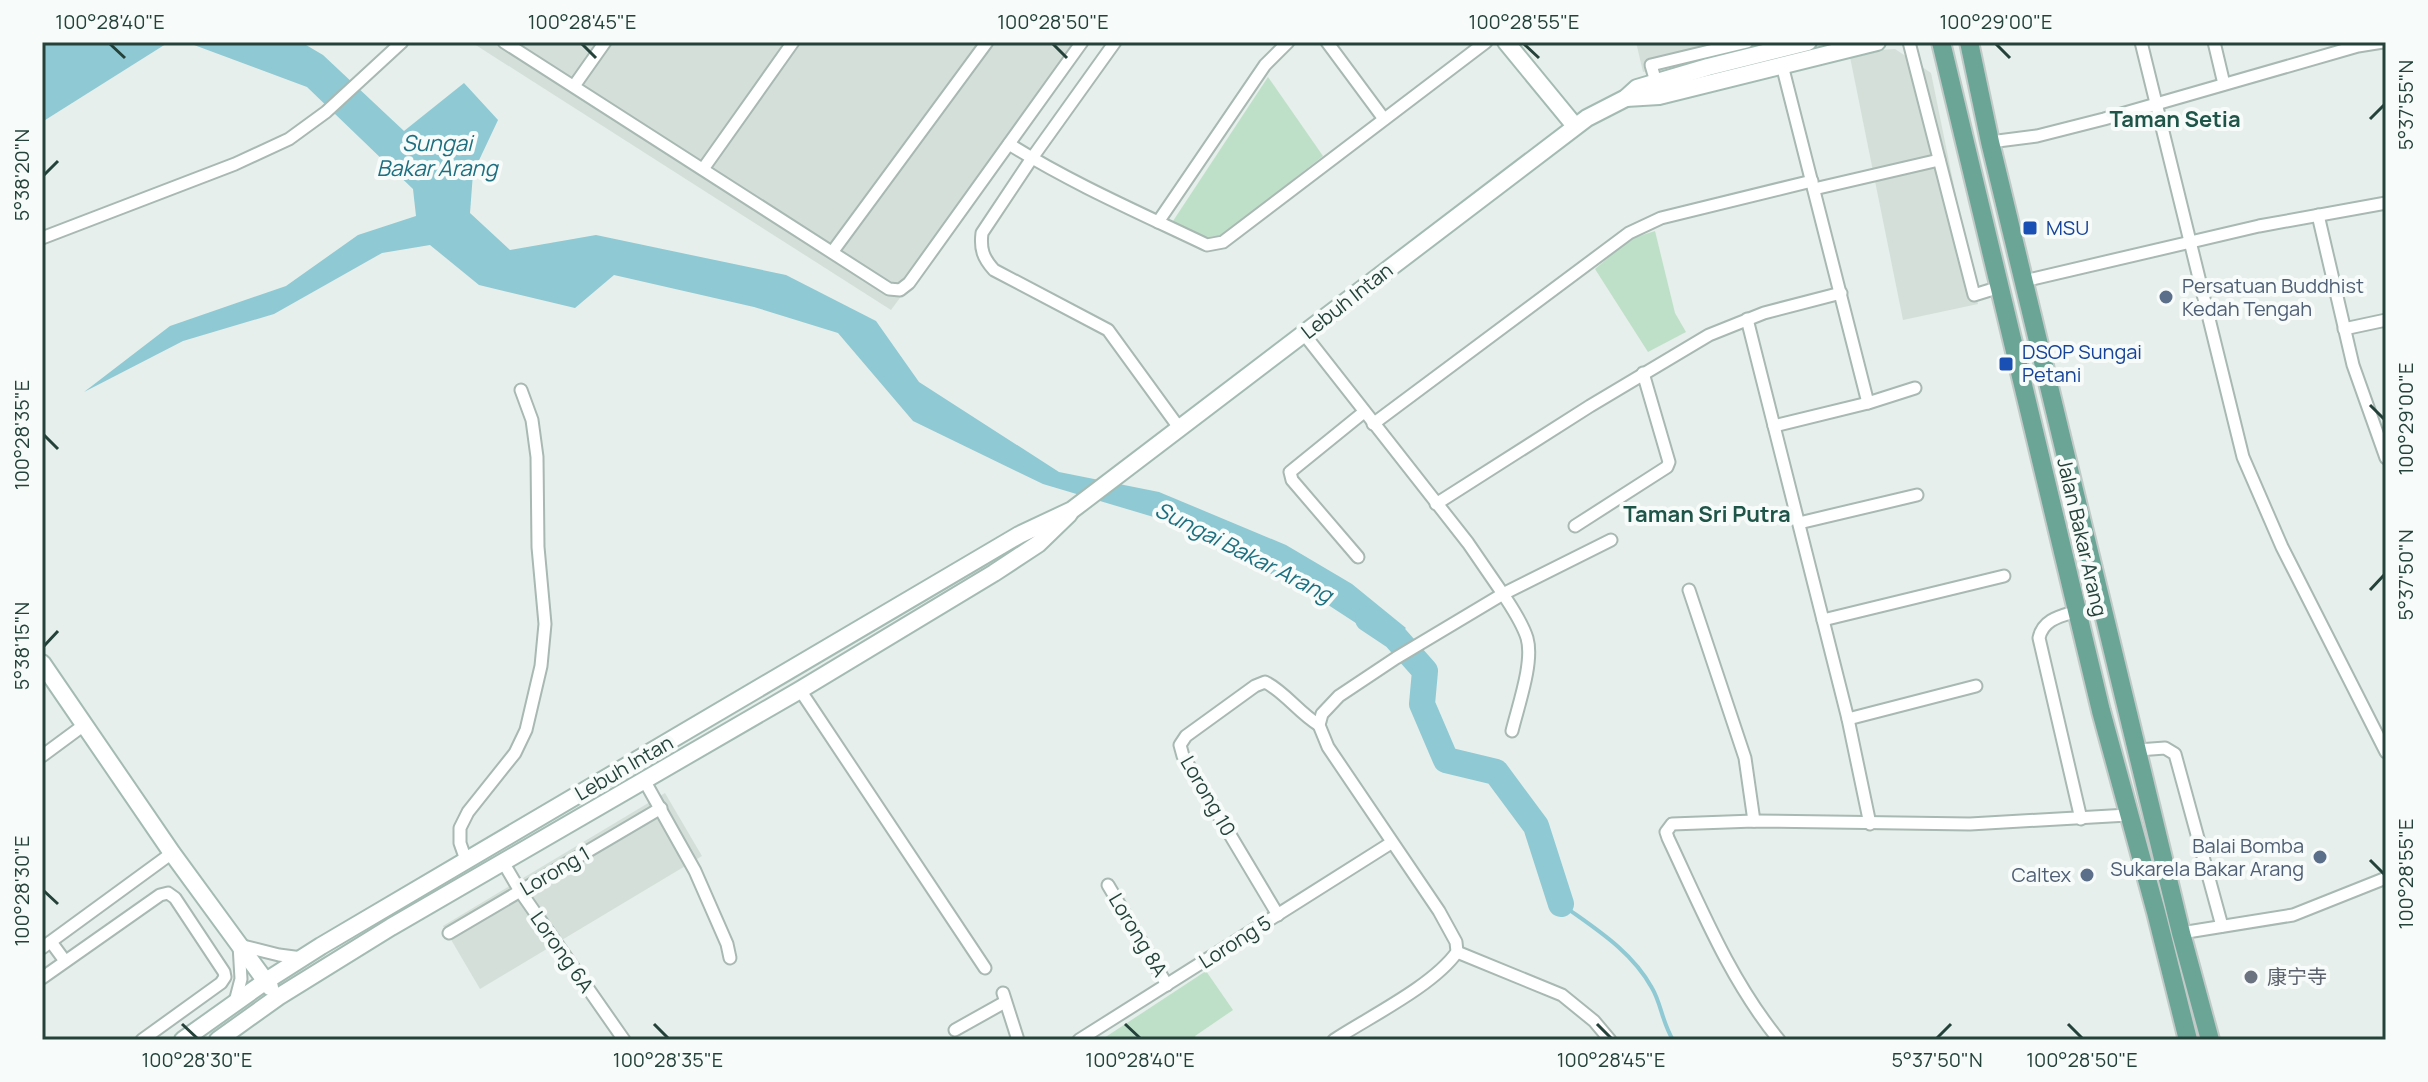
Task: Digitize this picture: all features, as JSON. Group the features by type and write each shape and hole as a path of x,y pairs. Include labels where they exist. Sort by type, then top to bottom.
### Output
{"main road":[{"path":"1506,42 1575,126"},
{"name":"Lebuh Intan","path":"183,1040 266,981 466,860 1019,535 1077,506 1575,126 1626,98 1637,88 1808,42"},
{"name":"Lebuh Intan","path":"1626,98 1659,96 1877,42"},
{"name":"Jalan Bakar Arang","path":"1941,42 2077,611 2188,1040"},
{"name":"Jalan Bakar Arang","path":"1969,42 1990,142 2181,933 2210,1040"},
{"name":"Lebuh Intan","path":"218,1040 278,997 367,941 800,690 1005,566 1038,544 1077,506"},
{"path":"2063,549 2088,543"},
{"path":"42,663 172,853 278,997"}],"street":[{"path":"42,238 253,157 289,139 326,112 402,42"},
{"path":"504,42 889,289 900,290 909,283 1082,42"},
{"path":"574,86 605,42"},
{"path":"703,169 793,42"},
{"path":"833,251 987,42"},
{"path":"1115,42 982,233 980,246 985,260 994,270 1108,330 1180,429"},
{"path":"1158,222 1265,65 1288,42"},
{"path":"1327,42 1384,119"},
{"path":"1009,144 1207,245 1223,242 1486,42"},
{"path":"1656,82 1651,65 1747,42"},
{"path":"1909,42 1974,295 2000,287"},
{"path":"2141,42 2243,457 2282,547 2386,752"},
{"path":"2214,42 2224,84"},
{"path":"1990,142 2037,136 2383,42"},
{"path":"1782,65 1868,403"},
{"path":"1373,424 1629,233 1661,218 1939,160"},
{"path":"2024,281 2190,242 2386,203"},
{"path":"2318,215 2344,329 2386,458"},
{"path":"1436,504 1643,373 1709,335 1747,319 1841,293"},
{"path":"1747,319 1848,719 1870,824"},
{"path":"2344,329 2386,320"},
{"path":"1304,334 1436,504 1503,594 1521,625 1528,641 1529,656 1512,731"},
{"path":"1575,526 1667,467 1669,462 1643,373"},
{"path":"1774,426 1915,388"},
{"path":"466,860 460,843 460,828 468,812 515,753 526,730 541,666 545,624 538,547 537,457 532,420 521,390"},
{"path":"1358,557 1292,480 1290,472 1364,412"},
{"path":"1799,523 1917,495"},
{"path":"1334,1040 1417,987 1450,963 1457,952 1456,942 1439,911 1328,747 1319,725 1322,714 1339,696 1426,639 1503,594 1611,540"},
{"path":"1823,620 2004,576"},
{"path":"1689,590 1745,758 1754,821"},
{"path":"2077,611 2048,622 2041,628 2039,638 2081,819"},
{"name":"Lorong 10","path":"1278,915 1183,756 1180,745 1186,736 1265,682 1275,687 1305,717 1319,725"},
{"path":"1848,719 1976,686"},
{"path":"800,690 985,968"},
{"path":"42,756 84,725"},
{"path":"2138,750 2165,748 2175,754 2222,926"},
{"path":"644,780 695,871 727,944 730,958"},
{"name":"Lorong 1","path":"449,933 661,808"},
{"path":"1779,1040 1747,998 1666,832 1672,824 1754,821 1970,824 2128,815"},
{"name":"Lorong 5","path":"1079,1040 1391,843"},
{"path":"65,961 46,945 172,853"},
{"name":"Lorong 6A","path":"503,862 624,1040"},
{"path":"2181,933 2293,915 2386,878"},
{"name":"Lorong 8A","path":"1108,885 1167,985"},
{"path":"42,978 160,895 168,893 175,898 225,977 142,1040"},
{"path":"235,1003 241,979 239,945 303,958"},
{"path":"1457,952 1562,995 1594,1021 1610,1040"},
{"path":"955,1030 1004,998 1018,1040"}],"shaded area":[{"path":"471,42 1088,42 891,310"},
{"path":"1636,42 1773,42 1643,72"},
{"path":"1895,49 1931,73 1978,304 1903,320 1849,52"},
{"path":"665,793 702,856 480,989 443,926"}],"green space":[{"path":"1268,77 1323,156 1224,234 1204,237 1191,232 1173,221"},
{"path":"1655,231 1675,313 1686,332 1648,352 1595,269 1630,239"},
{"path":"1206,971 1233,1010 1195,1036 1197,1040 1101,1040"}],"water":[{"path":"42,42 169,42 42,122"},
{"name":"Sungai Bakar Arang","path":"186,42 301,42 323,55 404,131 464,83 498,120 473,173 470,213 510,250 596,235 786,275 876,321 919,382 1059,472 1159,492 1286,545 1352,584 1406,628 1388,644 1316,597 1167,521 1043,484 913,421 838,333 754,307 614,275 575,308 479,285 430,245 382,253 274,314 183,341 84,392 170,326 286,286 358,235 416,216 413,189 307,87"}],"waterway":[{"name":"Sungai Bakar Arang","path":"1368,619 1395,637 1425,671 1422,704 1446,760 1496,772 1536,826 1561,904"},
{"name":"Sungai Bakar Arang","path":"1561,904 1634,962 1655,994 1673,1040"}],"place":[{"name":"MSU","path":"2030,228"},
{"name":"Persatuan Buddhist Kedah Tengah","path":"2166,297"},
{"name":"DSOP Sungai Petani","path":"2006,364"},
{"name":"Balai Bomba Sukarela Bakar Arang","path":"2320,857"},
{"name":"Caltex","path":"2087,875"},
{"name":"康宁寺","path":"2251,977"}],"district":[{"name":"Taman Setia","path":"2175,119"},
{"name":"Taman Sri Putra","path":"1707,514"}]}
